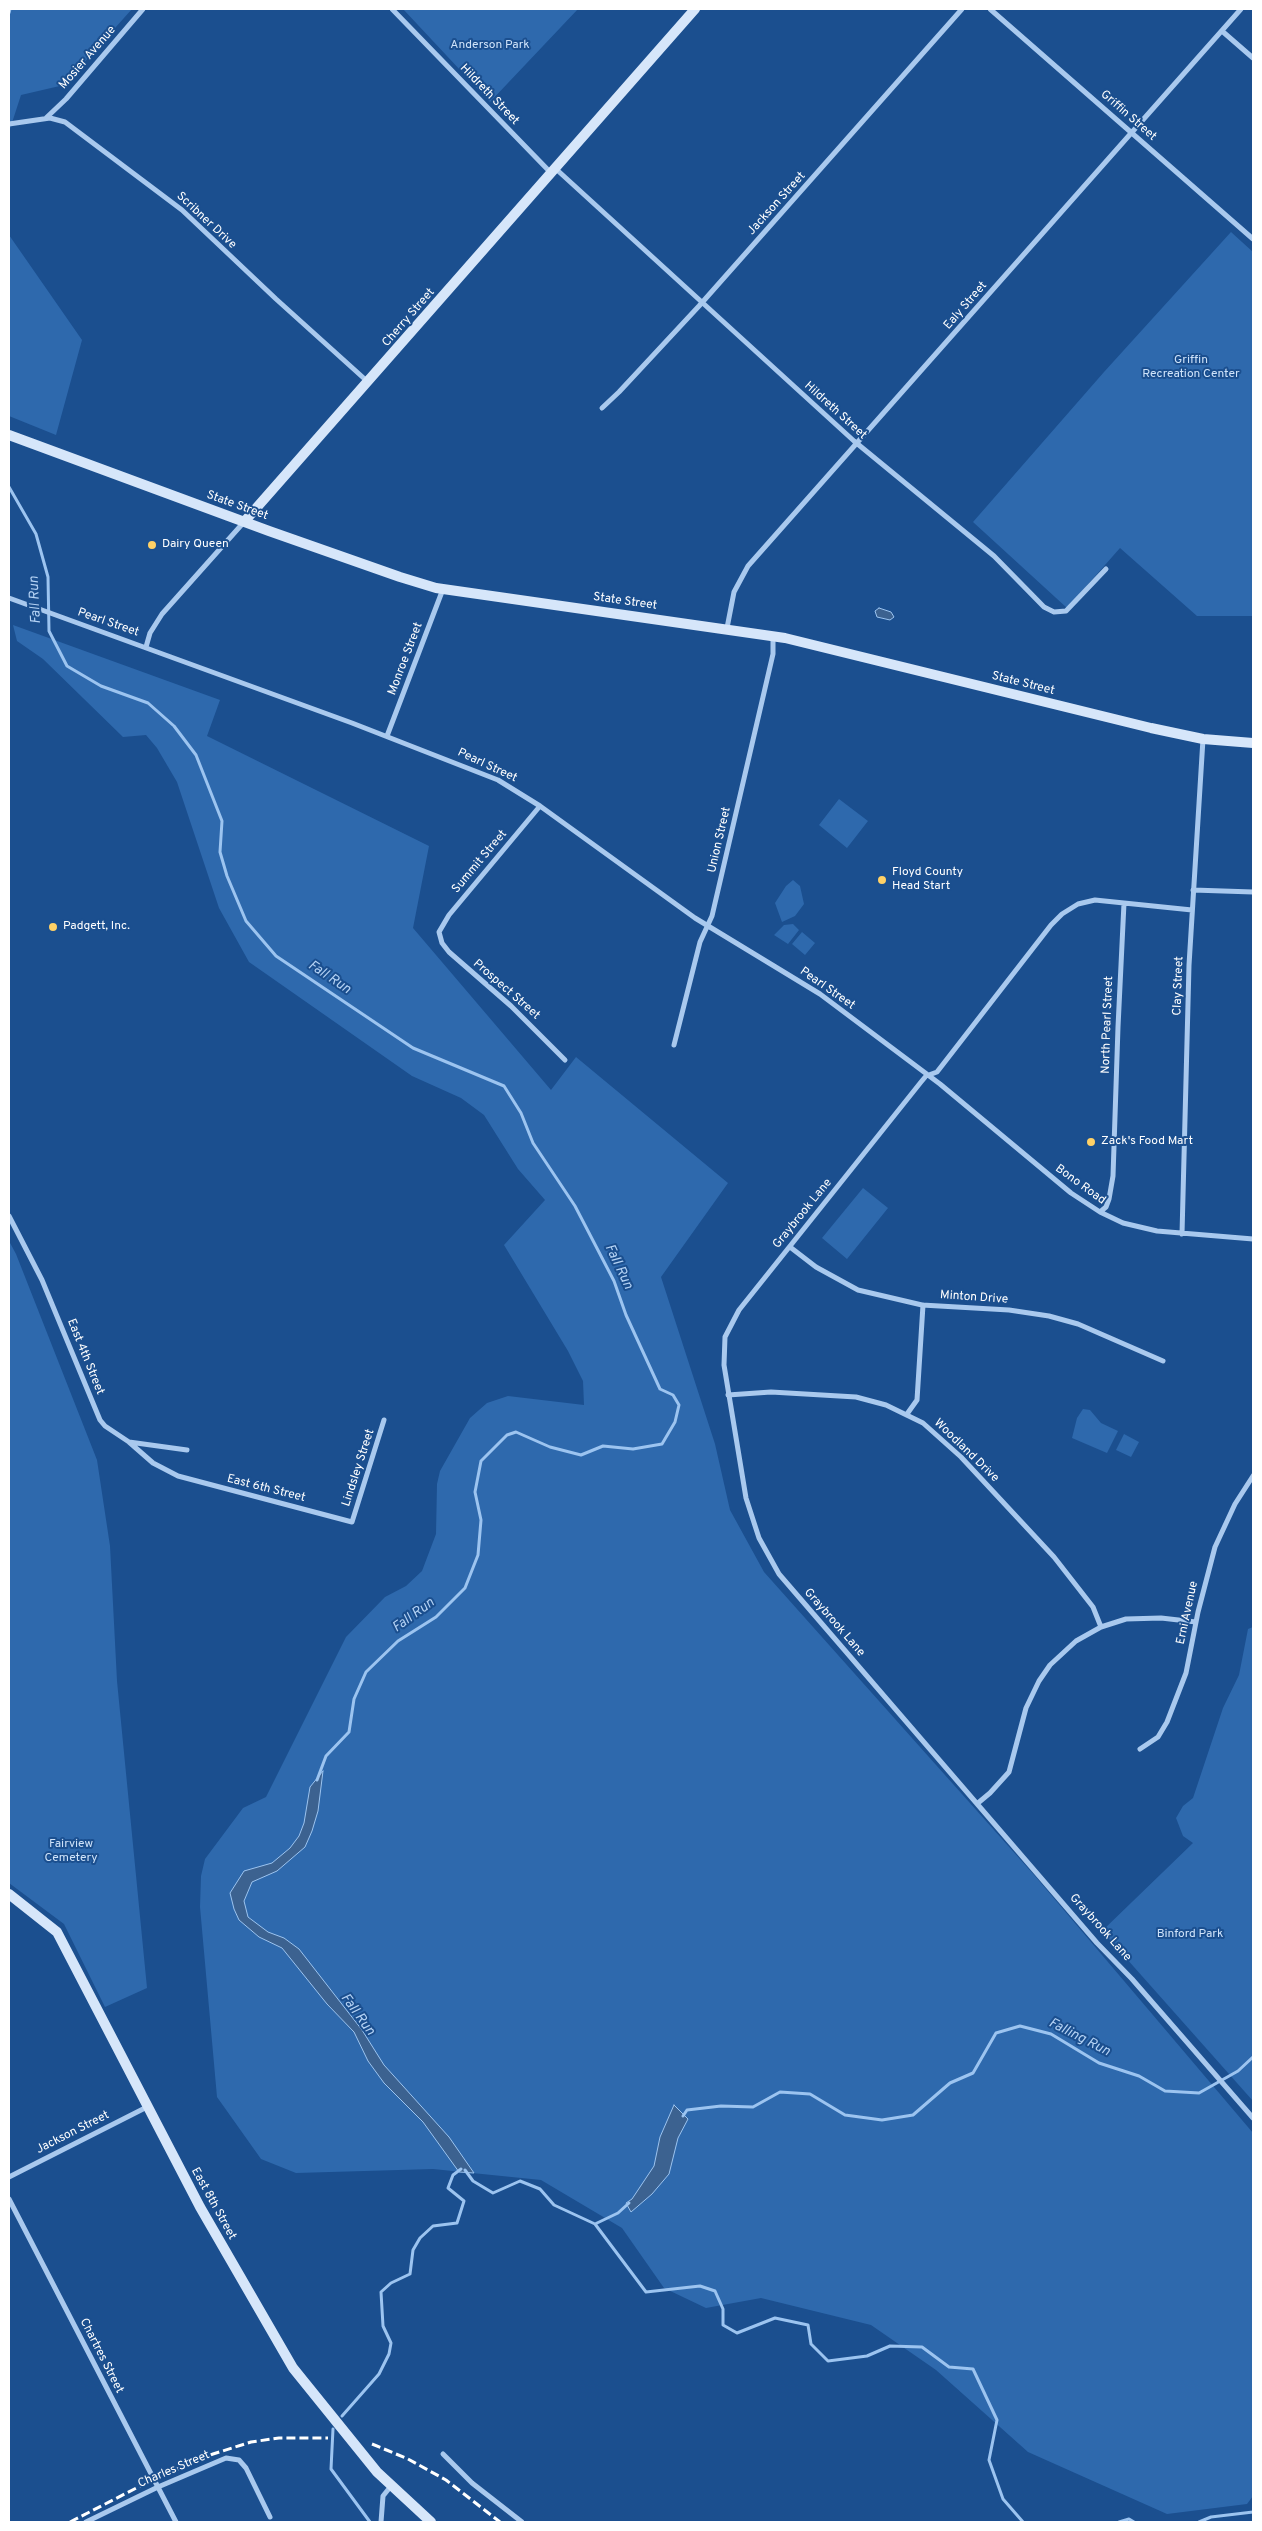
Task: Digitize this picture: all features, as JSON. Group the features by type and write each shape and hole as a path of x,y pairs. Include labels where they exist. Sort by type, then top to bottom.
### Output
{"street":[{"name":"Mosier Avenue","path":"45,118 66,99 143,9"},
{"name":"Hildreth Street","path":"392,9 554,172 857,444 994,556 1049,610 1062,612 1069,609 1106,569"},
{"name":"Cherry Street","path":"146,647 150,633 168,607 369,383 695,9"},
{"name":"Jackson Street","path":"602,408 620,392 701,304 962,9"},
{"name":"Griffin Street","path":"990,9 1253,239"},
{"name":"Ealy Street","path":"726,628 734,592 745,571 1241,9"},
{"path":"1222,31 1253,58"},
{"name":"Scribner Drive","path":"9,124 45,118 54,118 65,122 182,210 369,383"},
{"name":"State Street","path":"9,435 244,522 400,577 442,589 786,638 1150,728 1203,739 1253,743"},
{"name":"Monroe Street","path":"387,736 442,589"},
{"name":"Pearl Street","path":"9,598 387,736 498,780 540,806 709,926 816,992 926,1076"},
{"name":"Union Street","path":"674,1045 700,942 709,926 773,654 773,637"},
{"name":"Clay Street","path":"1182,1234 1192,910 1203,739"},
{"name":"Summit Street","path":"439,932 444,921 540,806"},
{"path":"1193,890 1253,892"},
{"name":"Graybrook Lane","path":"1124,903 1095,900 1078,904 1062,914 1037,942 937,1072 926,1076 730,1324 724,1351 728,1395 746,1498 754,1525 768,1556 794,1592 1097,1942 1132,1979 1253,2118"},
{"path":"1124,903 1192,910"},
{"name":"North Pearl Street","path":"1100,1212 1106,1207 1109,1199 1113,1176 1124,903"},
{"name":"Prospect Street","path":"439,932 442,943 449,952 518,1012 565,1060"},
{"name":"Bono Road","path":"926,1076 1071,1194 1100,1212 1123,1223 1182,1234 1253,1239"},
{"name":"East 4th Street","path":"9,1216 42,1280 100,1420 112,1432 129,1442 187,1450"},
{"name":"Minton Drive","path":"790,1247 816,1267 858,1290 923,1305 983,1308 1049,1316 1100,1332 1163,1361"},
{"path":"907,1414 916,1400 923,1305"},
{"name":"Woodland Drive","path":"728,1395 771,1392 834,1394 866,1399 907,1414 938,1435 1006,1504 1054,1558 1093,1607 1101,1627"},
{"name":"Lindsley Street","path":"352,1522 384,1420"},
{"name":"East 6th Street","path":"129,1442 153,1463 175,1475 352,1522"},
{"name":"Erni Avenue","path":"1140,1750 1158,1736 1168,1722 1186,1673 1208,1573 1224,1525 1253,1476"},
{"path":"978,1803 1009,1772 1026,1708 1039,1681 1050,1665 1076,1641 1116,1621 1144,1617 1196,1622"},
{"name":"East 8th Street","path":"9,1894 57,1932 202,2210 293,2368 391,2486 432,2522"},
{"name":"Jackson Street","path":"9,2177 147,2107"},
{"name":"Chartres Street","path":"9,2199 176,2522"},
{"path":"443,2454 472,2483 522,2522"},
{"name":"Charles Street","path":"86,2522 158,2487 226,2458 239,2460 251,2475 270,2517"},
{"path":"381,2522 382,2496 391,2486"}],"green space":[{"path":"9,9 132,9 64,85 21,95 9,132"},
{"name":"Anderson Park","path":"403,9 578,9 490,102"},
{"name":"Griffin Recreation Center","path":"1231,232 1253,252 1253,616 1197,616 1120,548 1067,608 973,522 1104,372"},
{"path":"9,235 82,340 56,435 9,416"},
{"path":"13,625 220,700 207,736 429,846 413,928 551,1090 576,1057 728,1183 661,1277 715,1444 730,1510 764,1572 1035,1876 1253,2133 1253,2496 1247,2504 1167,2514 1028,2452 936,2370 871,2325 761,2298 706,2308 664,2288 622,2228 541,2180 433,2169 296,2173 261,2159 217,2097 200,1907 201,1876 205,1859 243,1808 266,1797 346,1637 385,1597 406,1586 422,1571 436,1534 437,1484 440,1471 470,1418 487,1403 508,1396 584,1405 583,1381 568,1351 504,1245 545,1200 518,1169 484,1115 461,1098 412,1076 249,962 219,908 177,782 157,748 146,735 123,737 43,659 17,641"},
{"path":"839,799 868,821 847,848 819,825"},
{"path":"793,880 800,886 804,904 795,916 782,922 775,903 786,886"},
{"path":"793,924 799,930 788,944 774,935 784,925"},
{"path":"802,932 815,943 805,955 792,944"},
{"path":"863,1188 888,1208 847,1259 822,1238"},
{"name":"Fairview Cemetery","path":"9,1241 16,1254 97,1460 110,1546 117,1681 147,1988 105,2007 64,1924 9,1883"},
{"path":"1083,1409 1090,1410 1101,1423 1118,1431 1107,1453 1072,1438 1077,1418"},
{"path":"1124,1434 1139,1442 1131,1457 1116,1450"},
{"name":"Binford Park","path":"1253,1627 1253,2101 1102,1931 1193,1843 1183,1836 1176,1818 1183,1806 1193,1798 1223,1708 1239,1675 1248,1629"}],"shaded area":[{"path":"879,608 891,612 894,617 890,620 877,617 875,611"},
{"path":"323,1771 318,1811 305,1847 277,1871 252,1882 244,1901 248,1917 268,1932 284,1938 299,1949 362,2030 384,2065 449,2137 474,2173 459,2172 423,2122 384,2083 368,2061 354,2032 327,2004 282,1948 259,1937 239,1920 234,1909 230,1893 244,1871 272,1863 290,1848 299,1836 304,1823 310,1787"},
{"path":"674,2105 688,2119 678,2138 669,2174 652,2194 631,2212 626,2203 632,2199 654,2166 660,2137"}],"waterway":[{"name":"Fall Run","path":"9,13 10,9"},
{"name":"Fall Run","path":"9,487 36,534 48,577 49,631 67,666 101,686 148,703 174,726 196,755 222,821 220,852 227,876 246,921 276,956 413,1048 504,1086 521,1113 533,1143 575,1206 614,1281 626,1315 660,1389 673,1395 679,1405 675,1422 662,1444 633,1449 603,1446 581,1455 550,1447 516,1432 507,1435 481,1461 475,1492 481,1520 478,1555 465,1588 436,1617 398,1641 366,1672 354,1699 349,1732 326,1756 317,1780"},
{"name":"Falling Run","path":"683,2116 687,2110 721,2106 753,2107 780,2092 810,2094 845,2115 882,2120 913,2115 950,2083 973,2073 996,2033 1020,2026 1051,2034 1099,2063 1139,2076 1165,2091 1199,2093 1238,2071 1253,2057"},
{"path":"342,2416 379,2374 389,2354 391,2343 383,2326 381,2292 391,2283 410,2274 413,2250 420,2238 433,2226 457,2223 464,2201 448,2188 453,2175 461,2169"},
{"name":"Fall Run","path":"465,2170 473,2181 493,2193 520,2181 540,2189 554,2205 595,2224 646,2292 700,2286 715,2291 723,2309 723,2325 737,2333 775,2318 808,2325 811,2344 828,2361 867,2356 890,2346 922,2347 949,2367 973,2369 997,2420 989,2460 1003,2499 1023,2522"},
{"name":"Falling Run","path":"595,2224 618,2213 629,2203"},
{"path":"333,2429 331,2469 370,2522"},
{"name":"Fall Run","path":"1199,2522 1211,2517 1253,2512"},
{"name":"Fall Run","path":"1119,2522 1129,2519 1134,2522"}],"railway":[{"path":"70,2522 154,2479 213,2454 251,2442 279,2438 328,2438"},
{"path":"372,2444 408,2459 446,2480 500,2522"}],"place":[{"name":"Dairy Queen","path":"152,545"},
{"name":"Floyd County Head Start","path":"882,880"},
{"name":"Padgett, Inc.","path":"53,927"},
{"name":"Zack's Food Mart","path":"1091,1142"}]}
